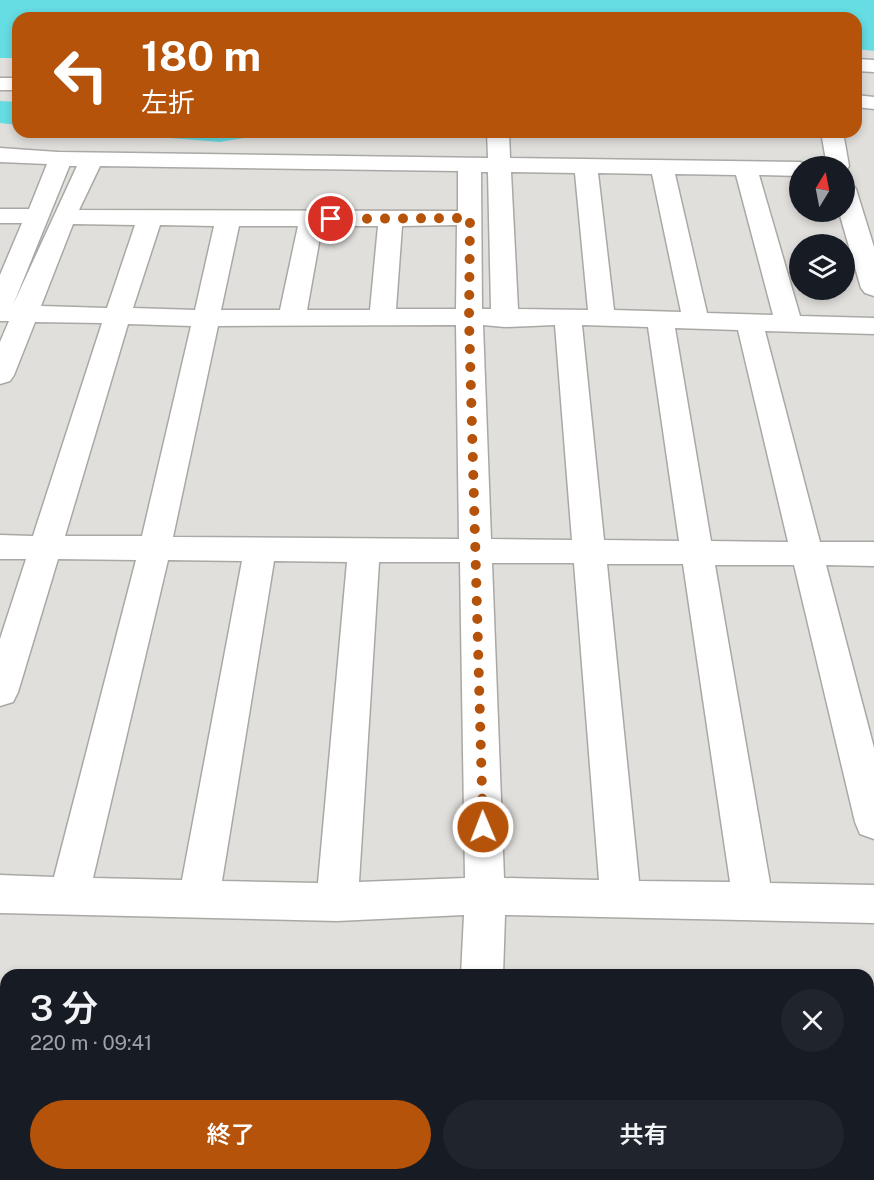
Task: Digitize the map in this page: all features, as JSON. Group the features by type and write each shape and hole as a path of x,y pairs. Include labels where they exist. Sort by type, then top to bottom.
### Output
{"street":[{"path":"499,138 505,319"},
{"path":"833,138 836,156"},
{"path":"0,156 58,159 789,169"},
{"path":"0,375 8,311 37,216 58,168 58,159"},
{"path":"8,311 63,217 92,159"},
{"path":"470,165 469,319 485,896 482,969"},
{"path":"586,167 602,318"},
{"path":"662,168 696,321"},
{"path":"746,169 789,324"},
{"path":"0,216 37,216"},
{"path":"63,217 470,218"},
{"path":"0,692 47,548 117,316 150,218"},
{"path":"382,318 391,218"},
{"path":"69,895 155,548 228,219"},
{"path":"292,318 311,219"},
{"path":"855,219 869,258 874,288"},
{"path":"8,311 206,318 505,319 568,317 874,326"},
{"path":"568,317 621,899"},
{"path":"660,320 753,901"},
{"path":"749,322 874,822"},
{"path":"0,547 874,554"},
{"path":"199,898 260,549"},
{"path":"337,902 364,550"},
{"path":"0,894 337,902 485,896 874,904"}],"water":[{"path":"0,0 874,0 874,51 862,50 862,12 12,12 12,58 0,58"},
{"path":"0,101 12,102 12,124 0,123"},
{"path":"170,138 244,138 220,142"}],"route":[{"path":"331,219 470,218 469,319 483,827"}]}
